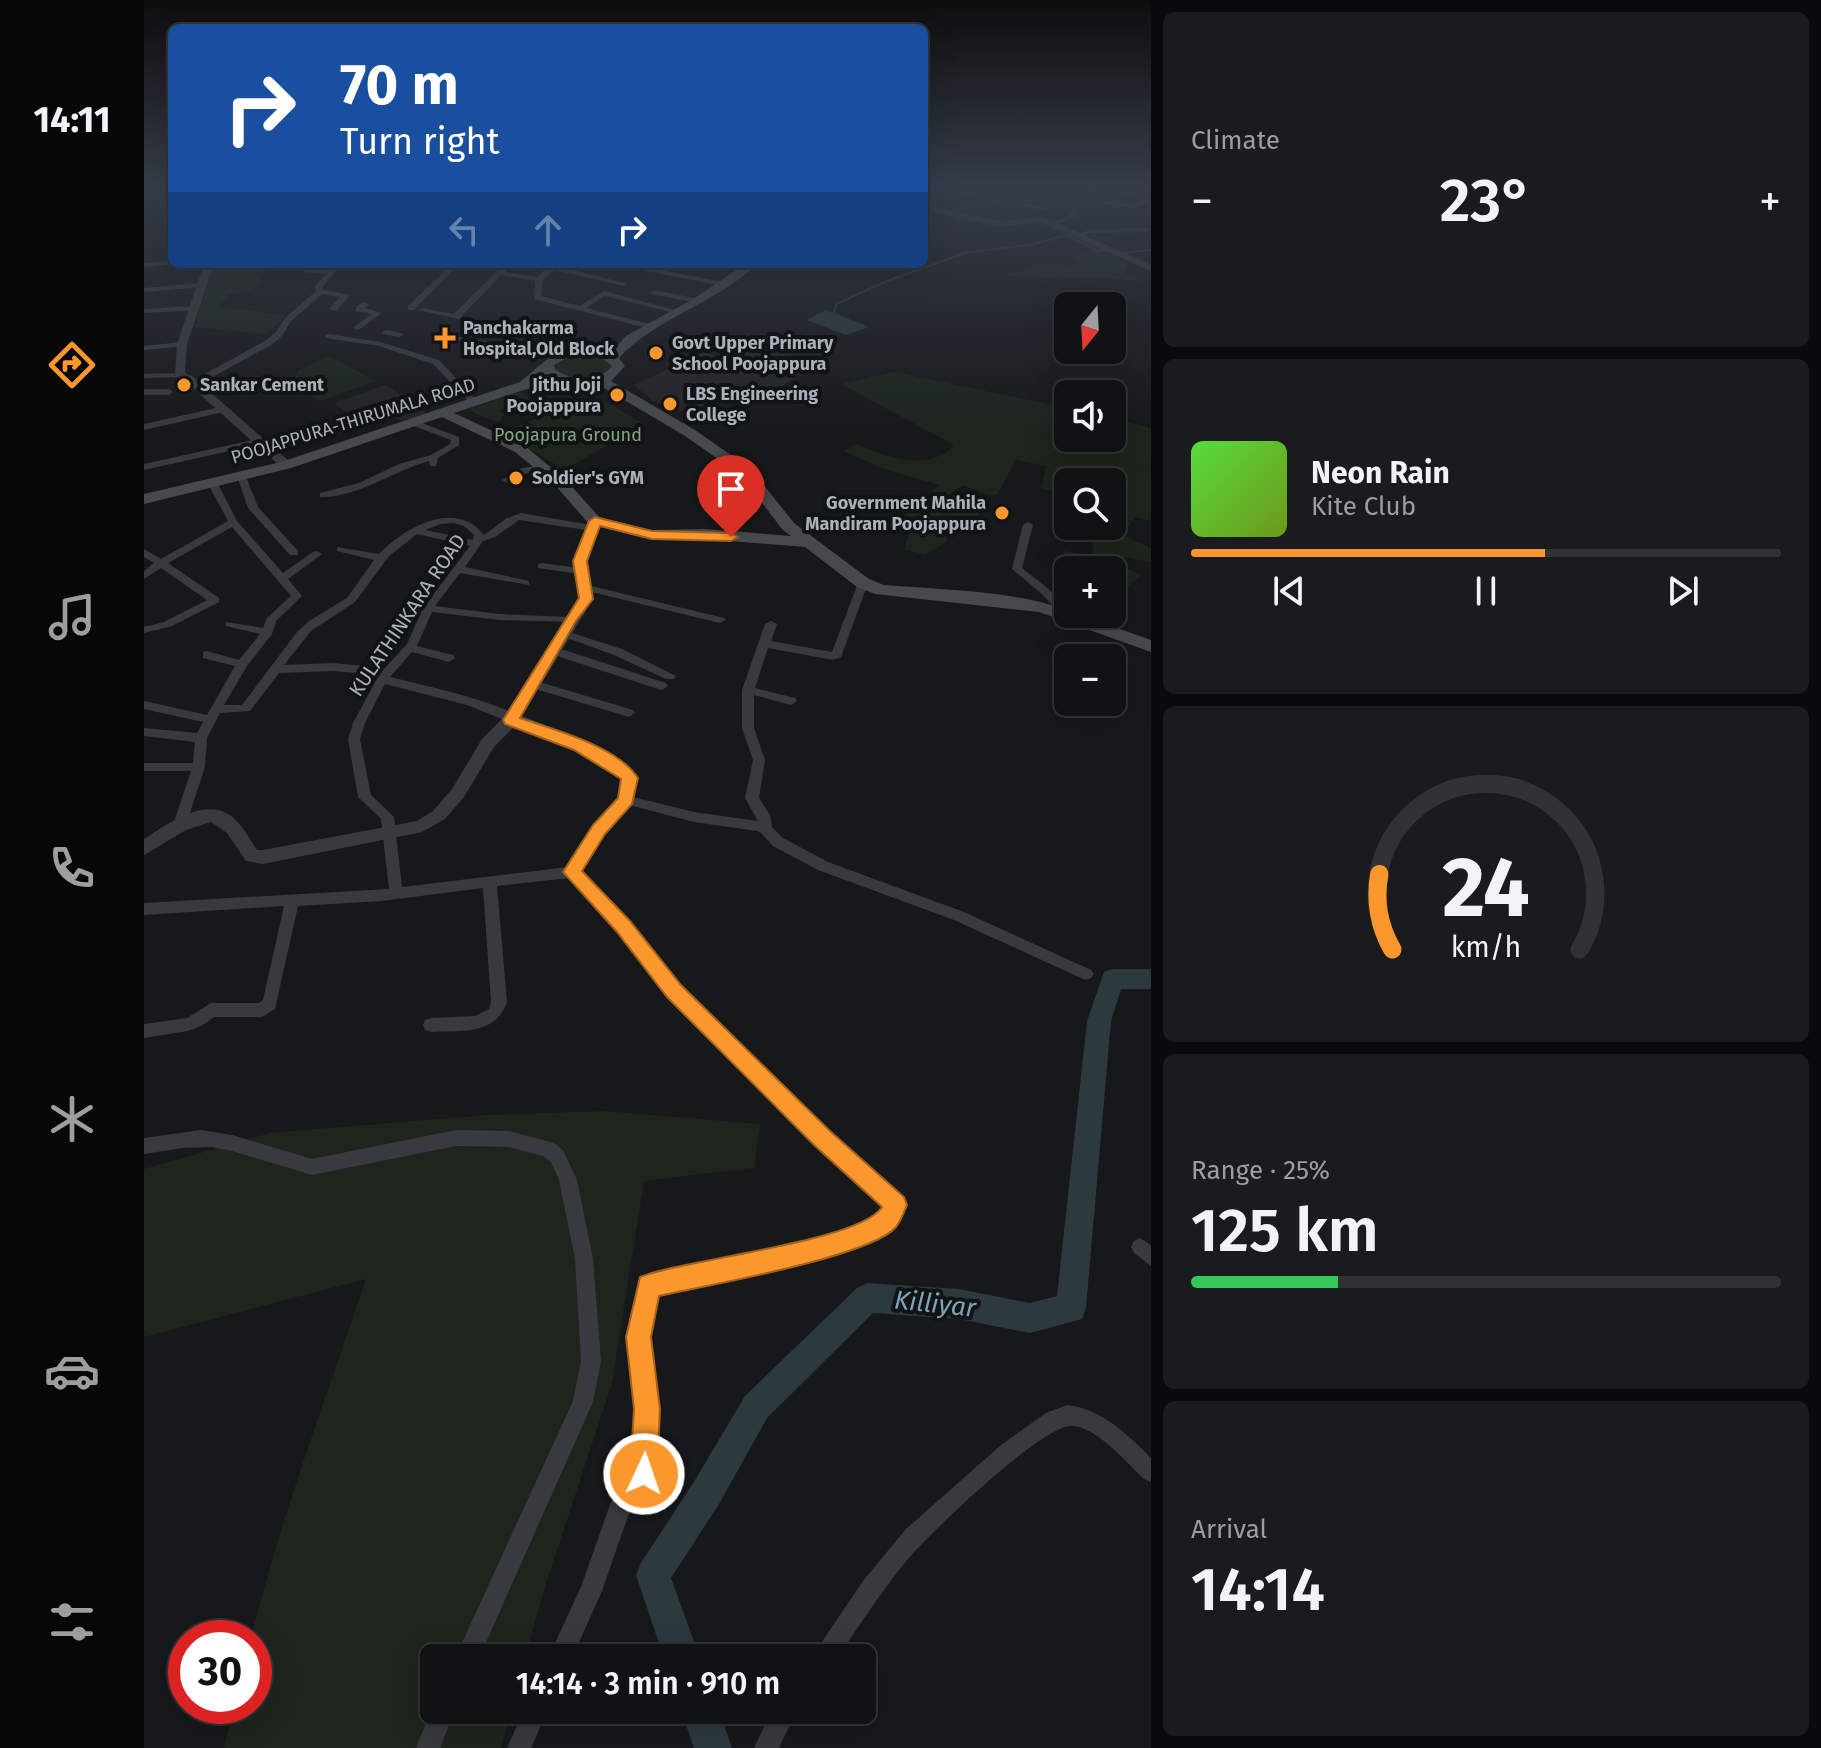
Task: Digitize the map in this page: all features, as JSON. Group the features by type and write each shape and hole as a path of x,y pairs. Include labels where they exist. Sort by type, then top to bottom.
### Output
{"main road":[{"path":"525,385 553,361 578,351 630,339 745,269"},
{"path":"613,357 630,339"},
{"path":"525,385 600,380 618,370 613,357 578,351"},
{"path":"553,361 552,374 566,381"},
{"path":"600,380 690,433 746,472 778,515 863,583 881,590 995,600 1054,612"},
{"name":"POOJAPPURA-THIRUMALA ROAD","path":"144,499 286,465 525,385"},
{"path":"443,413 520,449 543,468 594,524 652,535 705,534 808,542"},
{"path":"1103,628 1151,646"}],"street":[{"path":"180,375 182,344 207,269"},
{"path":"307,269 306,271 333,272"},
{"path":"320,292 319,286 336,269"},
{"path":"411,308 443,279 450,269"},
{"path":"422,310 456,317 505,269"},
{"path":"550,269 539,279 537,297 651,327"},
{"path":"559,269 624,284"},
{"path":"642,269 723,284"},
{"path":"500,273 539,279"},
{"path":"144,290 201,285"},
{"path":"193,384 268,343 288,320 320,292 346,295 333,309"},
{"path":"655,292 696,301"},
{"path":"582,307 604,293 678,312"},
{"path":"358,328 378,313 359,309 366,304"},
{"path":"624,319 647,305"},
{"path":"144,311 195,308"},
{"path":"386,332 399,335"},
{"path":"329,336 380,344 436,362 474,402"},
{"path":"461,339 553,361"},
{"path":"144,348 182,344"},
{"path":"144,376 180,375 225,409 286,465"},
{"path":"144,392 169,392"},
{"path":"144,427 225,409"},
{"path":"323,495 362,485 402,466 434,460 454,445 456,439 414,423"},
{"path":"144,467 262,441"},
{"path":"507,480 525,470 543,468"},
{"path":"242,476 253,508 294,553"},
{"path":"180,825 199,767 201,738 212,714 271,620 297,596 233,522 212,482"},
{"path":"353,499 362,485"},
{"path":"144,848 180,825 196,818 216,815 222,818 252,856 263,857 422,826 439,815 458,793 488,743 511,720 566,626 586,599 581,579 594,524 521,516 494,536 479,542 417,531"},
{"name":"KULATHINKARA ROAD","path":"212,714 245,708 251,703 273,669 310,625 350,601 381,558 417,531 435,521 449,520 473,526 479,542 428,608 409,648 385,676 365,707 354,739 365,797 387,817 389,831"},
{"path":"144,576 159,564 233,522"},
{"path":"1028,525 1017,569 1054,601"},
{"path":"341,549 381,558"},
{"path":"144,552 215,600 168,624 144,630"},
{"path":"281,579 317,554"},
{"path":"542,566 720,620"},
{"path":"458,569 525,583"},
{"path":"763,643 833,656 863,583"},
{"path":"428,608 566,626 666,681 552,650"},
{"path":"230,624 266,632"},
{"path":"771,624 748,690 748,728 759,760 752,798 763,815 766,829 778,842 823,866 959,916 1086,974"},
{"path":"409,648 449,658"},
{"path":"207,655 242,664"},
{"path":"273,669 333,667 385,676 471,702 580,746 622,770 629,778 626,800 599,829 572,872"},
{"path":"533,684 629,713"},
{"path":"748,690 791,701"},
{"path":"144,705 212,714"},
{"path":"144,732 201,738"},
{"path":"144,767 199,767"},
{"path":"626,800 694,817 766,829"},
{"path":"389,831 396,892"},
{"path":"144,909 292,901 490,883 572,872"},
{"path":"566,1644 591,1591 619,1510 644,1474 647,1409 639,1337 648,1286 794,1255 867,1231 887,1220 896,1205 822,1138 674,991 623,926 572,872"},
{"path":"431,1025 477,1023 495,1013 499,1002 490,883"},
{"path":"144,1031 167,1027 181,1029 199,1022 211,1010 262,1010 270,1004 292,901"},
{"path":"144,1146 218,1139 290,1163 312,1167 456,1138 509,1139 548,1149 563,1166 584,1259 591,1361 583,1402 473,1644"},
{"path":"833,1644 903,1548 1019,1442 1048,1423 1064,1415 1081,1417 1098,1426 1151,1472"},
{"path":"428,1748 437,1724"},
{"path":"519,1748 530,1724"},
{"path":"766,1748 778,1724"}],"shaded area":[{"path":"826,310 869,327 846,335 807,320"},
{"path":"745,350 782,354 800,361 799,374 780,388 684,411 653,401 634,385 704,352 725,358"},
{"path":"386,385 427,413 401,421 371,404 347,413 334,403"}],"green space":[{"path":"212,269 268,269 253,290 229,294 219,307 286,315 267,334 195,327"},
{"path":"1026,269 1128,269 1122,274 1142,280 1005,276"},
{"path":"580,354 598,355 613,365 608,373 588,378 569,377 556,370 558,361"},
{"path":"329,356 376,381 320,401 293,383 298,371"},
{"path":"894,372 1054,405 1054,452 1126,452 1126,422 1151,428 1151,521 1136,517 1126,530 1126,468 1054,468 1054,492 1041,488 1046,466 1016,460 997,495 988,495 963,485 945,497 980,510 976,522 954,518 945,531 948,541 925,555 904,549 910,530 898,521 939,485 881,468 844,451 856,444 880,454 920,460 944,454 954,445 841,384"},
{"path":"521,392 531,400 516,401 498,411 504,414 499,423 470,409"},
{"name":"Poojapura Ground","path":"592,394 644,424 564,470 503,433"},
{"path":"1126,537 1151,548 1151,562 1112,555 1062,556 1064,551 1092,555 1094,540 1126,540"},
{"path":"1126,569 1142,575 1127,587"},
{"path":"604,1111 760,1124 754,1168 644,1181 612,1383 529,1644 420,1644 420,1724 507,1724 501,1748 224,1748 230,1724 272,1724 272,1620 256,1620 305,1457 366,1279 144,1337 144,1169 270,1133 487,1115"}],"waterway":[{"path":"833,317 836,304 922,269"},
{"name":"Killiyar","path":"677,1644 653,1575 707,1492 756,1407 867,1298 959,1304 1030,1318 1071,1308 1099,1021 1112,979 1151,979"},
{"name":"Killiyar","path":"705,1724 713,1748"}],"place":[{"name":"Panchakarma Hospital,Old Block","path":"445,338"},
{"name":"Govt Upper Primary School Poojappura","path":"656,353"},
{"name":"Sankar Cement","path":"184,385"},
{"name":"Jithu Joji Poojappura","path":"617,395"},
{"name":"LBS Engineering College","path":"670,404"},
{"name":"Soldier's GYM","path":"516,478"},
{"name":"Government Mahila Mandiram Poojappura","path":"1002,513"}],"route":[{"path":"644,1474 647,1409 639,1337 648,1286 794,1255 867,1231 887,1220 896,1205 882,1189 822,1138 674,991 623,926 572,872 599,829 626,800 629,778 622,770 580,746 511,720 570,620 586,599 579,571 580,561 595,521 652,535 731,537"}]}
